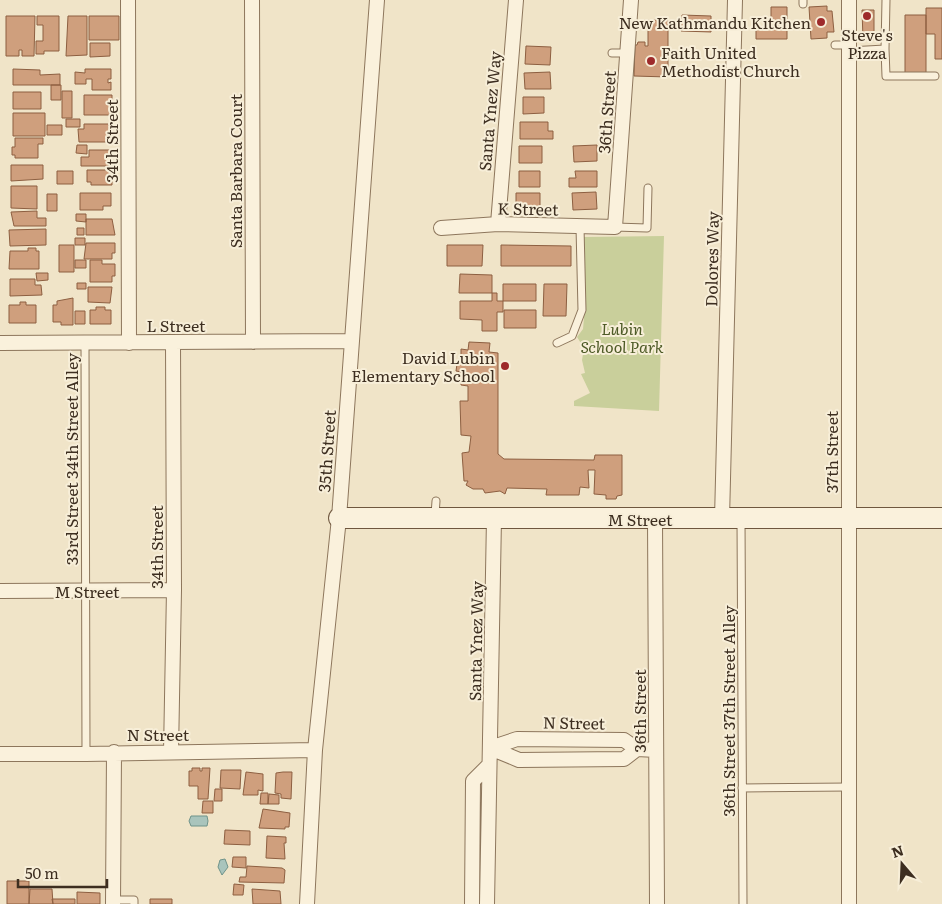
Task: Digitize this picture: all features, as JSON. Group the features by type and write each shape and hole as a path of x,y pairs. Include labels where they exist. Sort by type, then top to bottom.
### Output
{"street":[{"name":"34th Street","path":"128,0 129,342"},
{"name":"Santa Barbara Court","path":"252,0 253,342"},
{"name":"35th Street","path":"307,904 316,750 338,518 377,0"},
{"name":"Santa Ynez Way","path":"498,224 516,0"},
{"name":"36th Street","path":"615,227 631,0"},
{"name":"Dolores Way","path":"731,519 735,0"},
{"name":"37th Street","path":"849,0 844,47 849,519 849,904"},
{"name":"K Street","path":"441,228 498,224 615,227"},
{"name":"L Street","path":"0,343 352,341"},
{"name":"34th Street","path":"171,752 174,590 173,342"},
{"name":"M Street","path":"338,518 435,510 494,518 942,518"},
{"name":"Santa Ynez Way","path":"487,904 494,518"},
{"name":"36th Street","path":"655,518 657,904"},
{"name":"M Street","path":"0,591 174,590"},
{"name":"N Street","path":"490,748 516,739 624,740 637,749 656,750"},
{"path":"490,748 519,760 624,759 637,749"},
{"name":"N Street","path":"0,754 316,750"},
{"path":"113,902 114,752"},
{"path":"472,904 472,781 489,765"}],"lane":[{"path":"886,0 886,76 935,76"},
{"path":"844,47 885,49"},
{"path":"612,53 627,53"},
{"path":"615,227 647,228 648,188"},
{"path":"557,343 572,336 582,310 580,227"},
{"name":"33rd Street 34th Street Alley","path":"85,343 86,754"},
{"name":"36th Street 37th Street Alley","path":"731,519 742,788 743,904"},
{"path":"742,788 849,787"},
{"path":"113,902 134,900 134,904"}],"green space":[{"name":"Lubin School Park","path":"664,236 659,411 574,406 574,401 590,393 581,374 585,373 582,360 584,348 577,337 583,329 584,318 584,237"}],"water":[{"path":"191,816 207,816 207,826 191,826 189,821"},
{"path":"225,859 228,867 222,875 218,867 220,860"}],"building":[{"name":"New Kathmandu Kitchen","path":"827,6 827,11 832,11 834,32 827,32 827,38 811,39 809,7"},
{"path":"771,7 787,7 787,39 756,39 756,28 771,27"},
{"path":"926,8 942,8 942,59 935,59 935,34 926,34"},
{"path":"862,10 874,10 874,39 863,39"},
{"path":"682,15 711,16 711,32 681,31"},
{"path":"905,15 926,15 926,73 905,73"},
{"path":"6,16 35,16 34,56 22,56 22,50 19,50 19,56 6,56"},
{"path":"37,16 59,16 59,51 44,51 44,54 36,54 36,41 43,41 43,25 37,25"},
{"path":"68,16 87,16 87,55 66,56"},
{"path":"89,16 119,16 119,40 89,40"},
{"name":"Faith United Methodist Church","path":"644,20 668,20 668,77 634,76 635,45 638,42 645,42 645,46 648,46 648,26 644,26"},
{"path":"90,43 110,43 110,56 90,57"},
{"path":"526,46 551,47 550,65 525,64"},
{"path":"13,69 40,70 40,75 60,74 60,85 13,85"},
{"path":"85,69 111,69 111,79 108,79 108,83 111,82 111,90 92,90 92,79 86,79 86,84 75,84 75,72 85,73"},
{"path":"550,72 551,89 525,89 524,73"},
{"path":"51,85 61,85 61,100 51,100"},
{"path":"62,91 72,91 72,118 62,118"},
{"path":"13,92 41,92 41,109 13,109"},
{"path":"84,95 112,95 112,115 84,115"},
{"path":"523,97 544,97 544,113 523,114"},
{"path":"13,113 45,113 45,136 13,136"},
{"path":"66,119 80,119 80,127 66,127"},
{"path":"520,122 548,122 548,131 553,131 553,139 520,139"},
{"path":"84,124 109,124 109,142 79,142 78,129 84,129"},
{"path":"47,125 62,125 62,135 47,135"},
{"path":"15,138 43,138 43,144 38,144 38,158 15,158 15,155 12,155 12,147 15,147"},
{"path":"77,145 87,145 87,154 76,153"},
{"path":"597,145 597,161 574,162 573,146"},
{"path":"519,146 542,146 542,163 519,163"},
{"path":"89,150 111,150 109,166 81,166 81,157 89,157"},
{"path":"11,165 43,165 43,179 11,181"},
{"path":"87,170 112,170 112,185 91,185 91,182 87,182"},
{"path":"57,171 73,171 73,184 57,184"},
{"path":"519,171 540,171 540,187 519,187"},
{"path":"575,171 597,171 597,187 569,187 569,178 576,178"},
{"path":"11,186 37,186 37,209 11,208"},
{"path":"596,192 597,209 573,210 572,193"},
{"path":"80,193 111,193 111,206 103,206 103,210 80,210"},
{"path":"516,193 540,193 540,209 516,209"},
{"path":"47,194 57,194 57,211 47,211"},
{"path":"37,211 37,218 46,218 46,226 14,226 11,212"},
{"path":"76,214 86,214 86,222 76,221"},
{"path":"86,219 112,219 115,235 86,235"},
{"path":"77,228 84,228 84,235 77,235"},
{"path":"46,229 46,245 10,246 9,230"},
{"path":"75,238 85,238 85,245 75,245"},
{"path":"86,243 115,243 115,253 112,253 112,259 84,259"},
{"path":"59,245 74,245 74,272 59,272"},
{"path":"447,245 483,245 482,266 447,266"},
{"path":"501,245 571,246 571,266 501,266"},
{"path":"28,248 36,248 36,251 39,251 39,269 9,269 10,251 28,251"},
{"path":"75,260 86,260 86,268 75,268"},
{"path":"90,260 102,260 102,264 115,264 115,276 112,276 112,282 90,282"},
{"path":"36,273 48,273 48,280 37,281"},
{"path":"460,274 492,275 492,293 459,293"},
{"path":"10,279 35,279 35,285 41,285 42,295 10,296"},
{"path":"77,283 86,283 86,289 77,289"},
{"path":"503,284 536,284 536,301 503,301"},
{"path":"544,284 567,284 566,316 543,316"},
{"path":"88,287 112,287 110,303 88,302"},
{"path":"492,293 497,293 497,301 503,301 503,312 497,312 497,331 482,331 482,320 460,319 460,301 492,301"},
{"path":"73,298 73,325 61,325 61,322 53,322 53,305 57,305 57,301"},
{"path":"20,302 26,302 26,305 36,305 36,323 9,323 9,305 20,305"},
{"path":"96,307 105,307 105,310 111,310 111,324 90,324 90,310 96,310"},
{"path":"504,310 536,310 536,328 504,328"},
{"path":"75,311 85,311 85,324 75,324"},
{"path":"469,342 490,343 489,352 498,353 498,454 504,459 594,460 595,455 622,455 622,495 617,496 616,499 606,499 606,495 594,494 595,470 588,470 589,488 580,487 579,495 546,495 547,489 507,488 505,494 500,491 485,493 483,489 473,489 466,485 468,481 464,481 462,453 469,452 471,436 461,435 460,401 468,401 468,386 461,385 461,372 456,371 457,364 461,363 461,349 468,350"},
{"path":"192,768 200,768 200,771 202,771 202,768 210,768 208,799 198,799 198,786 189,786 189,771 192,771"},
{"path":"221,770 241,770 240,789 220,788"},
{"path":"246,772 263,774 263,791 258,790 258,795 243,795"},
{"path":"292,772 291,799 281,798 281,794 275,793 276,773"},
{"path":"215,789 222,789 222,801 214,801"},
{"path":"261,793 268,793 268,804 260,804"},
{"path":"269,794 279,795 279,804 268,804"},
{"path":"203,801 213,801 213,813 202,813"},
{"path":"263,809 290,813 289,827 285,827 285,829 259,828"},
{"path":"225,830 250,831 250,845 224,844"},
{"path":"267,836 286,837 286,843 284,843 285,859 266,858"},
{"path":"233,857 246,857 246,868 232,867"},
{"path":"247,866 282,868 285,870 284,883 239,882 240,877 246,877"},
{"path":"7,881 29,881 29,904 7,904"},
{"path":"234,884 244,885 243,895 233,895"},
{"path":"30,889 52,889 53,904 29,904"},
{"path":"252,889 280,891 281,904 253,904"},
{"path":"77,892 100,893 100,904 77,904"},
{"path":"52,899 75,899 75,904 53,904"},
{"path":"150,899 172,899 172,904 150,904"}],"place":[{"name":"Steve's Pizza","path":"867,16"},
{"name":"New Kathmandu Kitchen","path":"821,22"},
{"name":"Faith United Methodist Church","path":"651,61"},
{"name":"David Lubin Elementary School","path":"505,366"}]}
